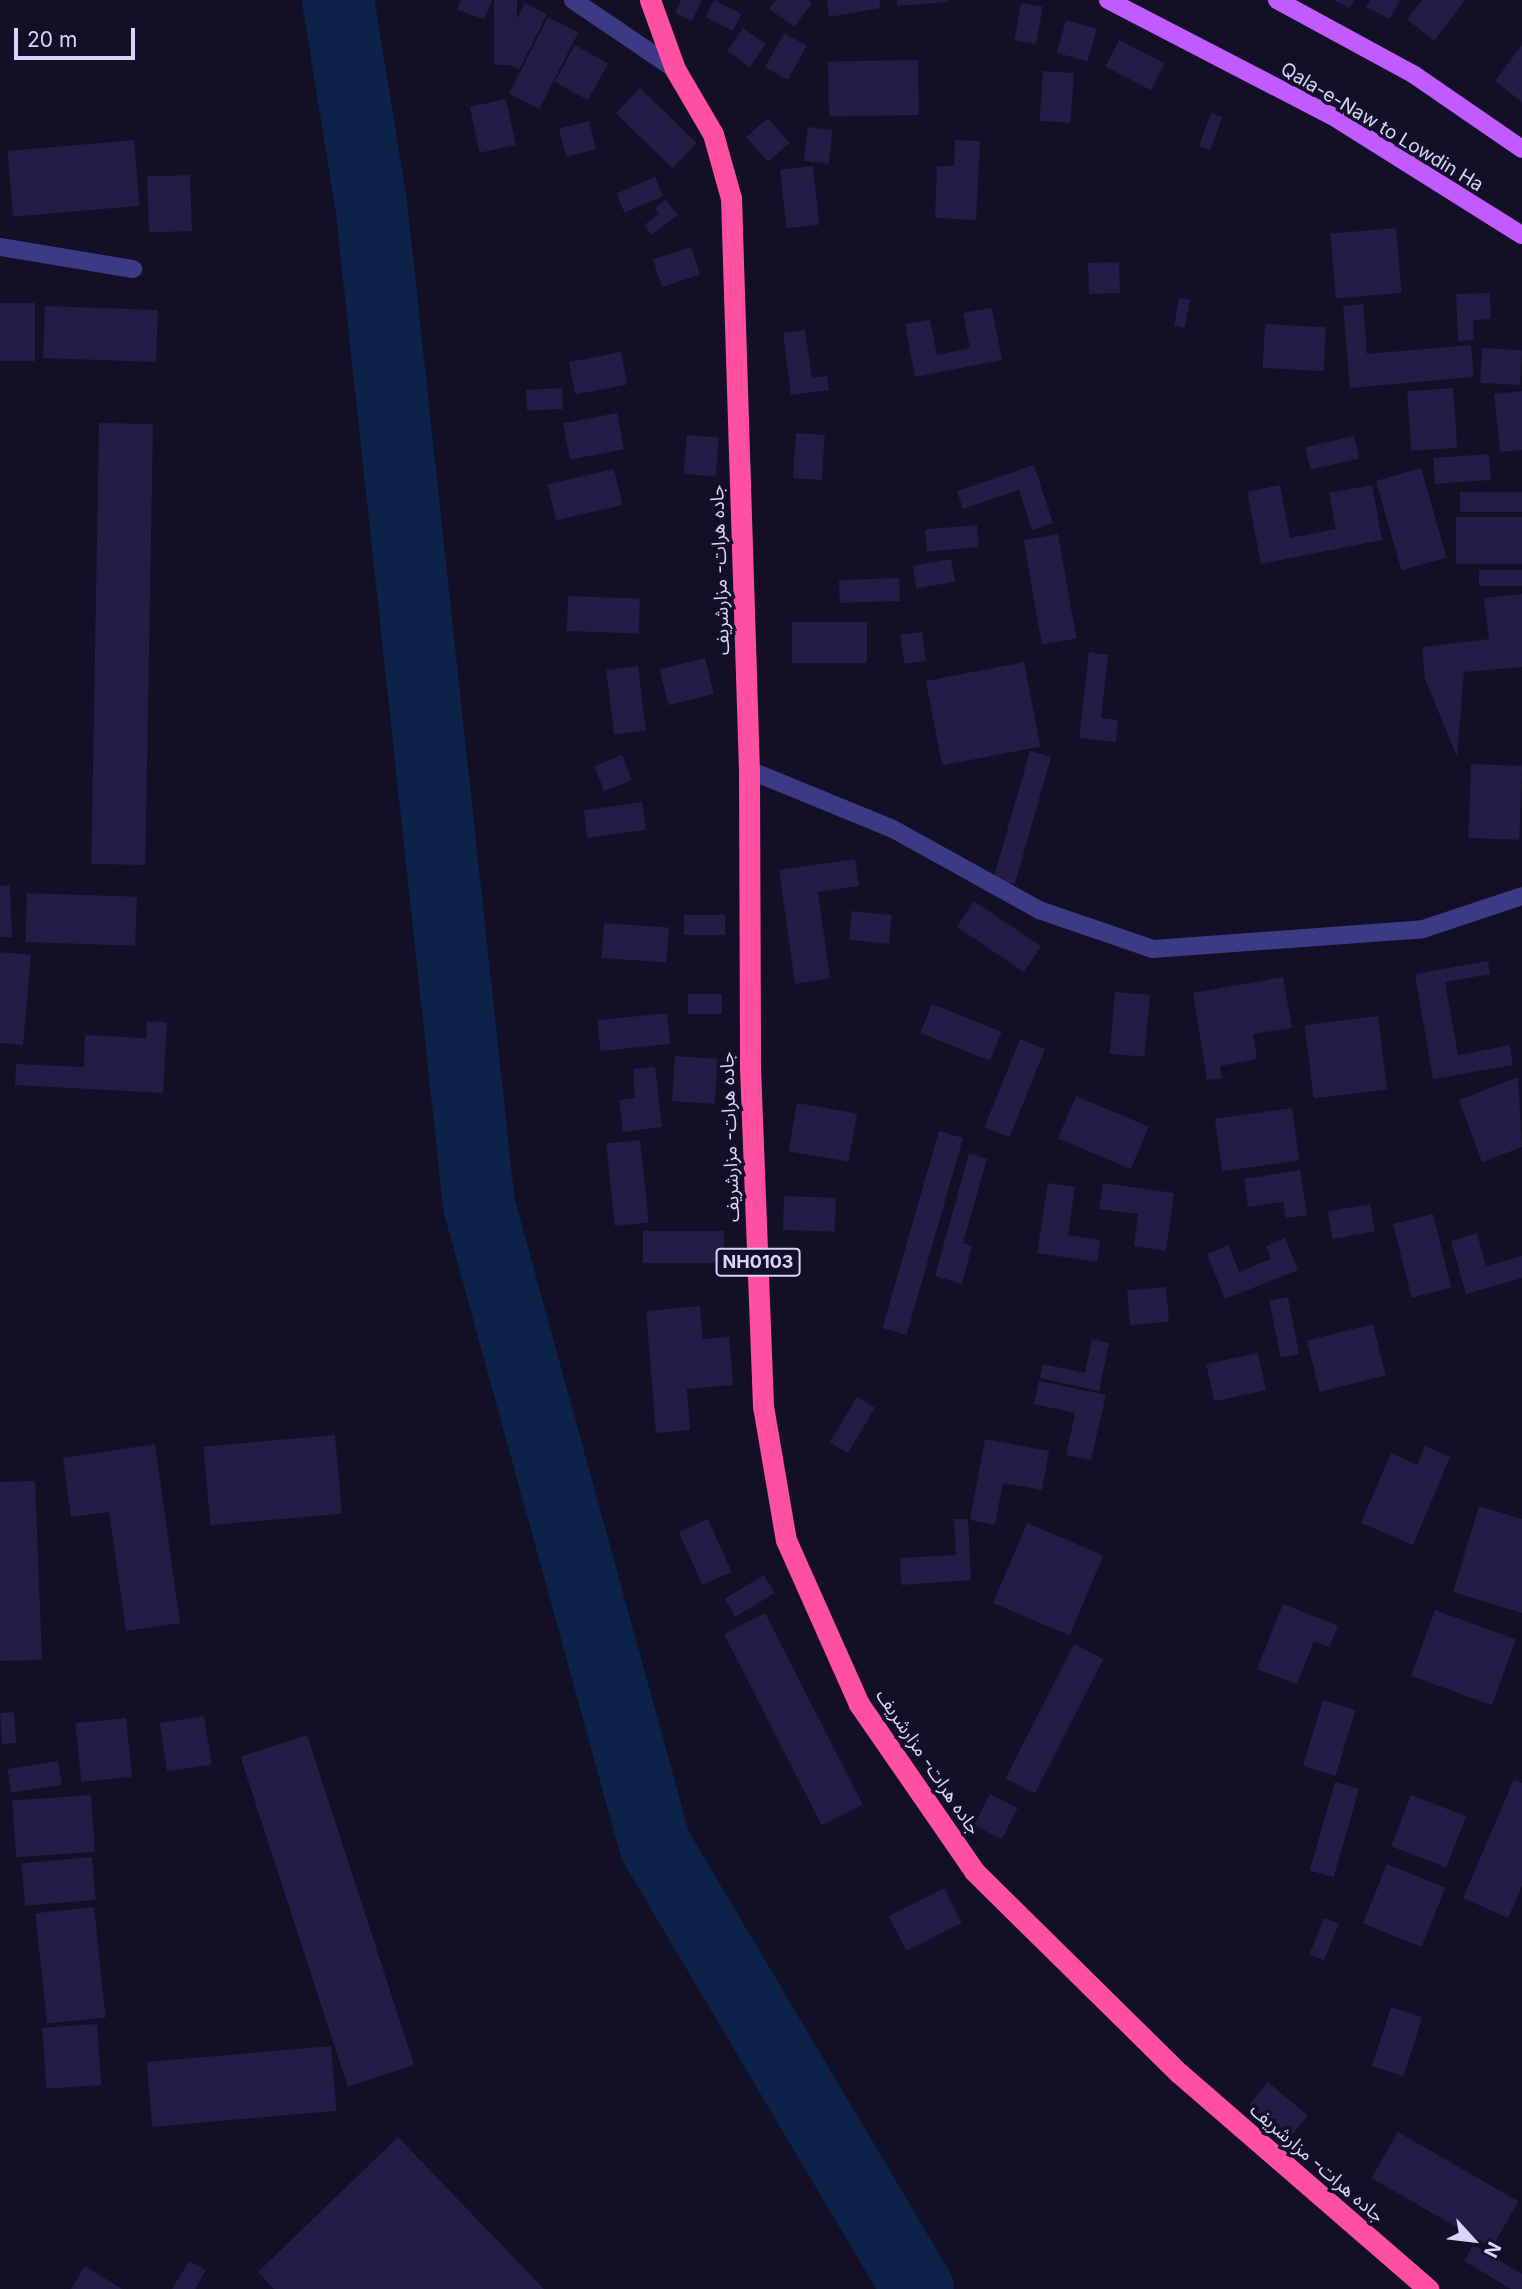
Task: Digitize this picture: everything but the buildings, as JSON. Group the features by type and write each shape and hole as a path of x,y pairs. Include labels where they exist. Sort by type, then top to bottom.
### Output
{"highway":[{"name":"جاده هرات- مزارشریف","path":"650,0 675,69 713,134 731,198 749,770 750,1067 763,1406 786,1540 853,1691 974,1871 1180,2073 1428,2289"}],"main road":[{"name":"Qala-e-Naw to Lowdin Ha","path":"1108,0 1332,117 1522,235"},
{"path":"1277,0 1413,74 1522,149"}],"street":[{"path":"573,0 675,69"},
{"path":"0,247 133,269"},
{"path":"749,770 893,829 1039,910 1153,949 1423,929 1522,897"}],"waterway":[{"path":"338,0 371,203 479,1205 655,1845 918,2289"}]}
